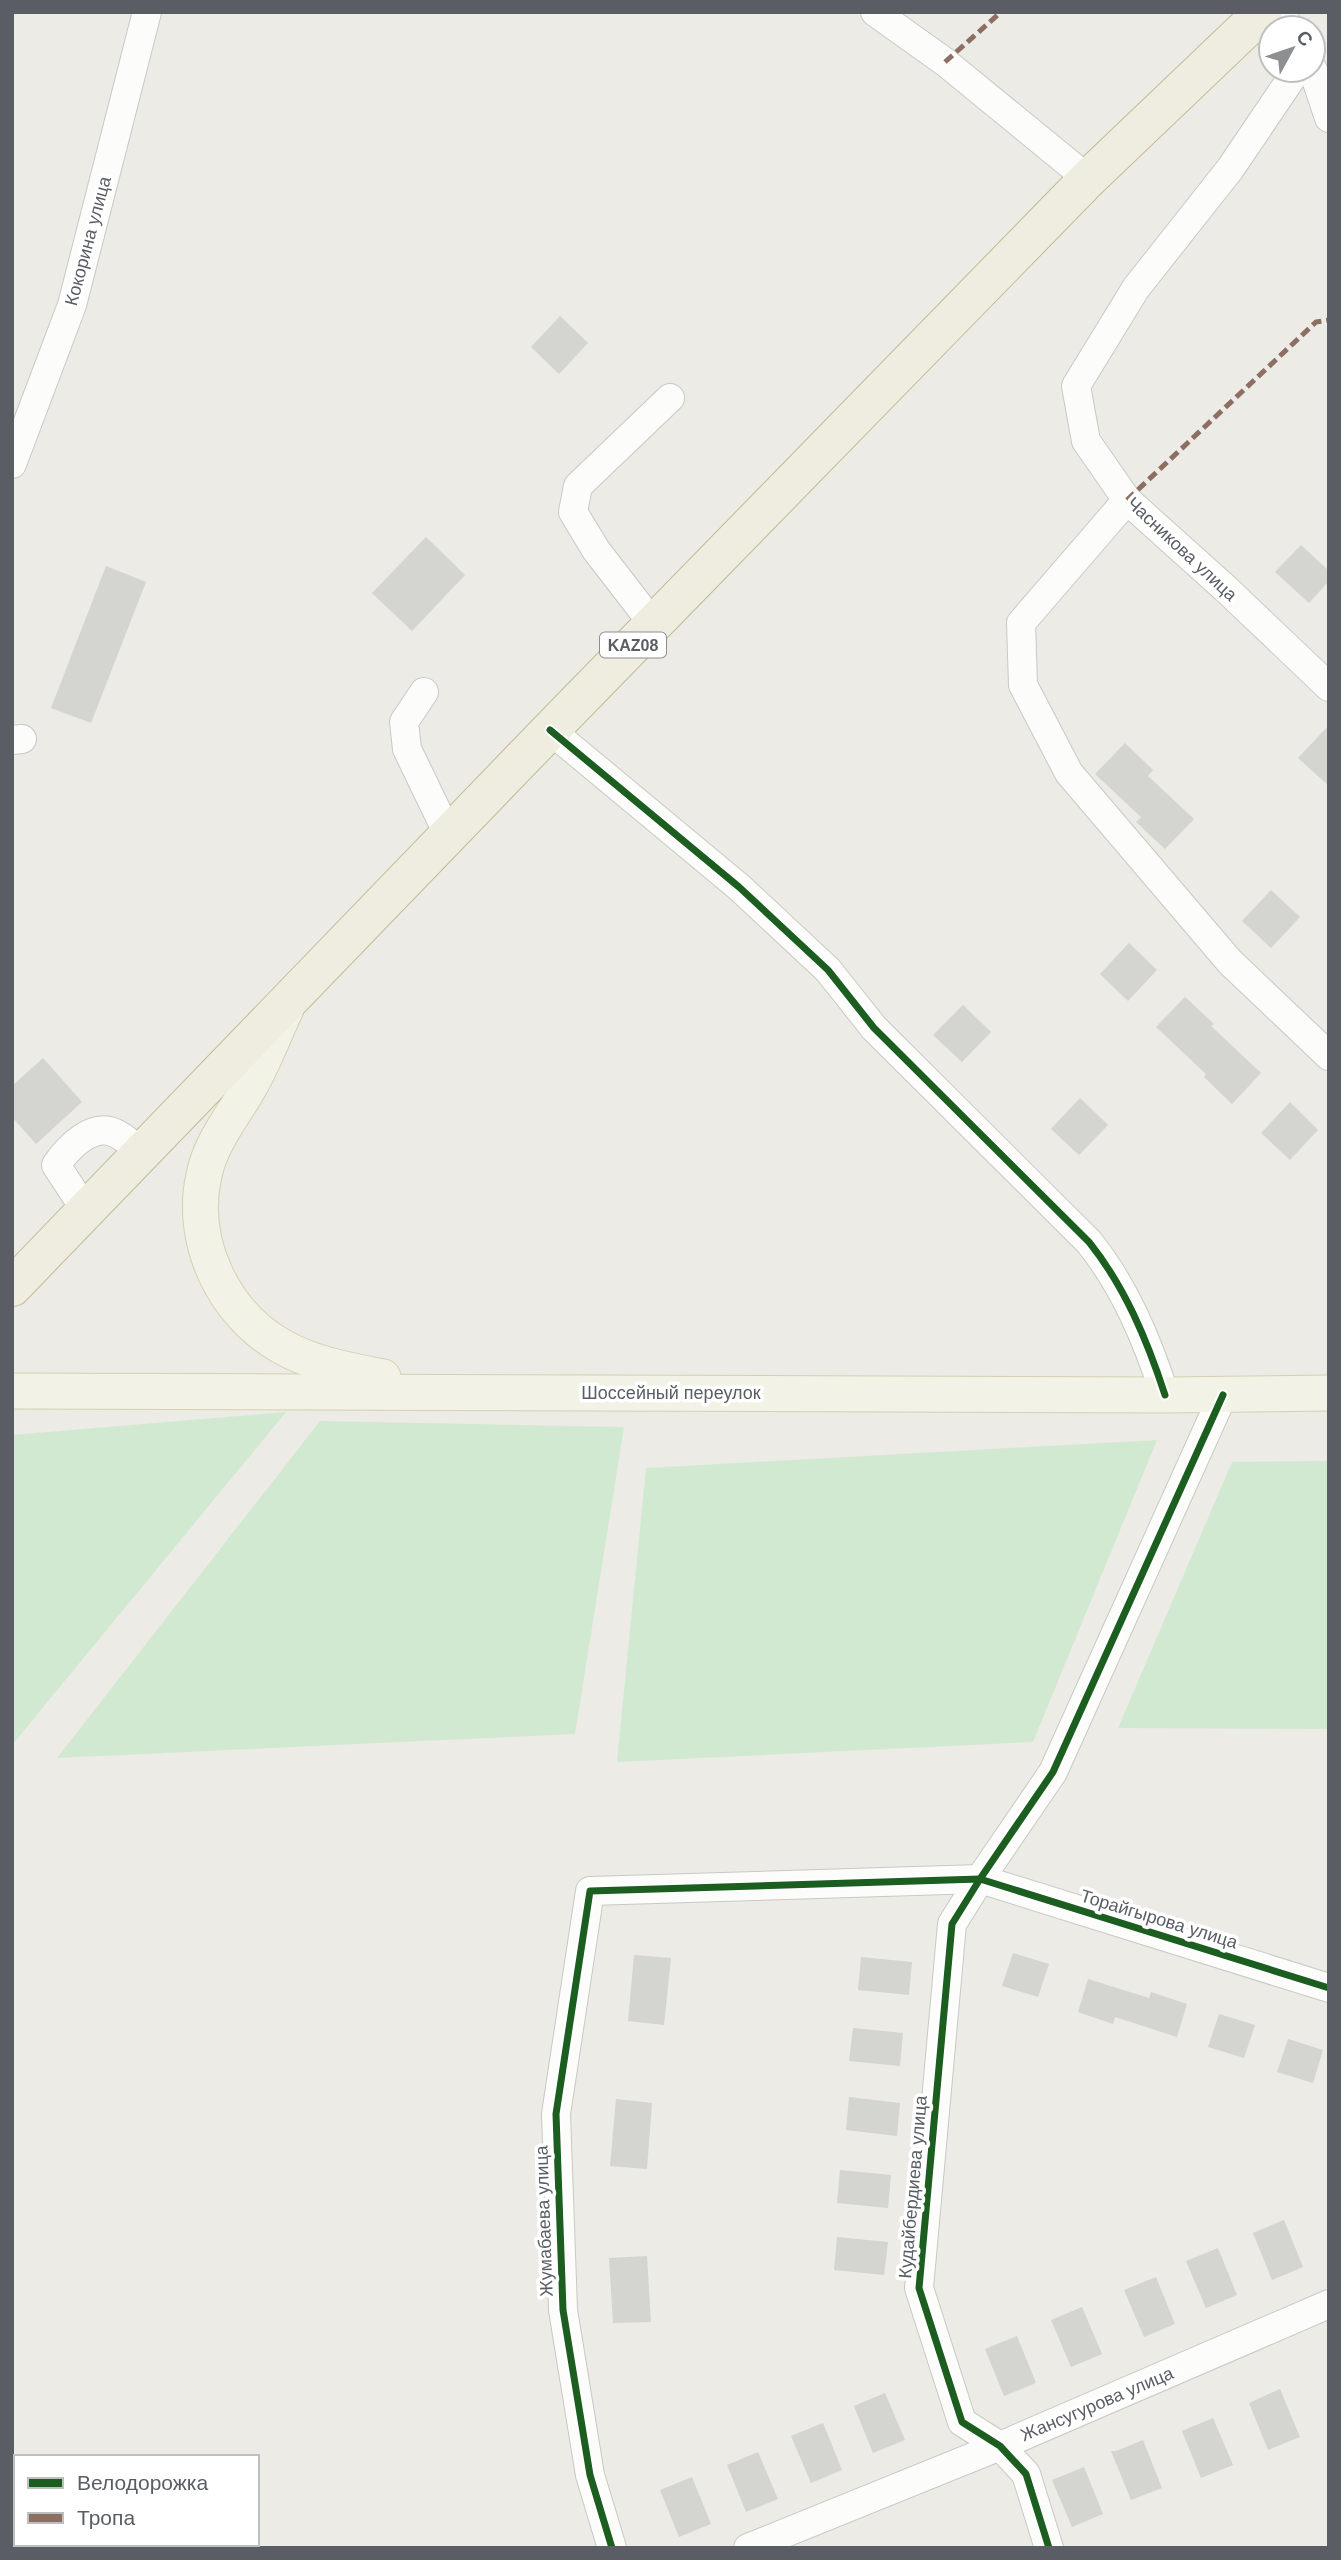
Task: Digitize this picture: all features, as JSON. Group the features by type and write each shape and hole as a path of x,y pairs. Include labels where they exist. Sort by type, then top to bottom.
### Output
{"highway":[{"name":"KAZ08","path":"12,1287 448,834 1088,179 1263,12"}],"main road":[{"path":"288,1003 250,1086 220,1131 204,1174 200,1222 209,1259 228,1297 252,1325 282,1347 324,1364 447,1392"},
{"name":"Шоссейный переулок","path":"12,1391 1165,1395 1329,1393"}],"street":[{"name":"Кокорина улица","path":"12,464 72,305 147,12"},
{"path":"876,12 945,62 1088,179"},
{"name":"Часникова улица","path":"1288,84 1230,169 1136,288 1076,386 1086,441 1127,500 1329,687"},
{"path":"1318,84 1329,118"},
{"path":"653,624 596,550 573,512 578,486 670,398"},
{"path":"1127,500 1021,623 1023,685 1069,773 1230,962 1329,1056"},
{"path":"424,692 404,722 407,749 448,834"},
{"path":"550,730 739,887 828,970 874,1028 1089,1242 1110,1269 1149,1345 1165,1395"},
{"path":"86,1211 56,1165 66,1151 90,1132 114,1132 142,1153"},
{"name":"Кудайбердиева улица","path":"1049,2548 1026,2474 1000,2446 962,2421 919,2288 953,1924 979,1879 1053,1772 1223,1395"},
{"name":"Торайгырова улица","path":"590,1891 979,1879 1329,1988"},
{"name":"Жумабаева улица","path":"590,1891 556,2114 563,2310 590,2475 612,2548"},
{"name":"Жансугурова улица","path":"748,2548 1000,2446 1329,2304"}],"green space":[{"path":"286,1412 12,1745 12,1435"},
{"path":"320,1421 624,1427 575,1734 57,1758"},
{"path":"1157,1440 1033,1742 617,1762 646,1468"},
{"path":"1329,1461 1329,1729 1118,1728 1232,1462"}],"building":[{"path":"560,316 588,343 559,374 531,347"},
{"path":"426,537 465,575 412,631 372,593"},
{"path":"1301,545 1329,571 1329,581 1309,603 1275,572"},
{"path":"106,566 146,582 91,723 51,708"},
{"path":"1329,725 1329,786 1298,758"},
{"path":"1125,743 1153,770 1148,776 1194,819 1165,849 1136,822 1141,817 1095,774"},
{"path":"1271,890 1300,917 1271,948 1242,921"},
{"path":"1129,943 1157,970 1128,1001 1100,974"},
{"path":"1185,997 1214,1024 1211,1026 1261,1073 1232,1104 1204,1077 1206,1074 1156,1027"},
{"path":"963,1005 991,1032 962,1062 933,1035"},
{"path":"43,1058 82,1102 36,1144 12,1117 12,1086"},
{"path":"1080,1098 1108,1125 1079,1155 1051,1129"},
{"path":"1290,1102 1318,1130 1290,1160 1261,1133"},
{"path":"1013,1953 1049,1964 1038,1997 1002,1986"},
{"path":"634,1955 671,1958 664,2025 628,2021"},
{"path":"861,1957 912,1962 909,1995 858,1990"},
{"path":"1088,1979 1149,1998 1151,1992 1187,2004 1177,2037 1115,2017 1113,2024 1078,2012"},
{"path":"1219,2014 1255,2025 1244,2058 1208,2047"},
{"path":"853,2028 903,2033 900,2066 849,2061"},
{"path":"1288,2039 1323,2050 1313,2083 1277,2072"},
{"path":"849,2097 900,2103 897,2136 846,2130"},
{"path":"616,2099 652,2103 647,2169 610,2166"},
{"path":"840,2170 891,2175 888,2208 837,2203"},
{"path":"1284,2220 1303,2267 1272,2280 1253,2233"},
{"path":"837,2237 888,2242 884,2275 834,2270"},
{"path":"1218,2248 1237,2295 1206,2308 1186,2261"},
{"path":"647,2256 651,2322 613,2323 609,2258"},
{"path":"1156,2277 1175,2324 1144,2337 1124,2290"},
{"path":"1082,2307 1102,2354 1071,2367 1051,2320"},
{"path":"1017,2336 1036,2383 1004,2396 985,2349"},
{"path":"1280,2389 1300,2437 1268,2450 1249,2403"},
{"path":"885,2393 905,2440 873,2453 854,2406"},
{"path":"1213,2418 1233,2465 1201,2478 1182,2431"},
{"path":"823,2423 842,2470 811,2483 791,2436"},
{"path":"1143,2440 1162,2488 1131,2500 1111,2451"},
{"path":"758,2452 778,2499 746,2512 727,2465"},
{"path":"1084,2467 1103,2514 1072,2527 1052,2480"},
{"path":"692,2477 711,2524 679,2537 660,2490"}],"marked path":[{"path":"945,62 1001,12"},
{"path":"1127,500 1316,322 1329,320"}],"cycle path":[{"path":"550,730 739,887 828,970 874,1028 1089,1242 1114,1277 1134,1315 1165,1395"},
{"path":"1049,2548 1026,2474 1000,2446 962,2422 919,2288 952,1924 1053,1772 1223,1395"},
{"path":"612,2548 590,2475 563,2310 556,2114 590,1891 980,1879 1329,1988"}]}
